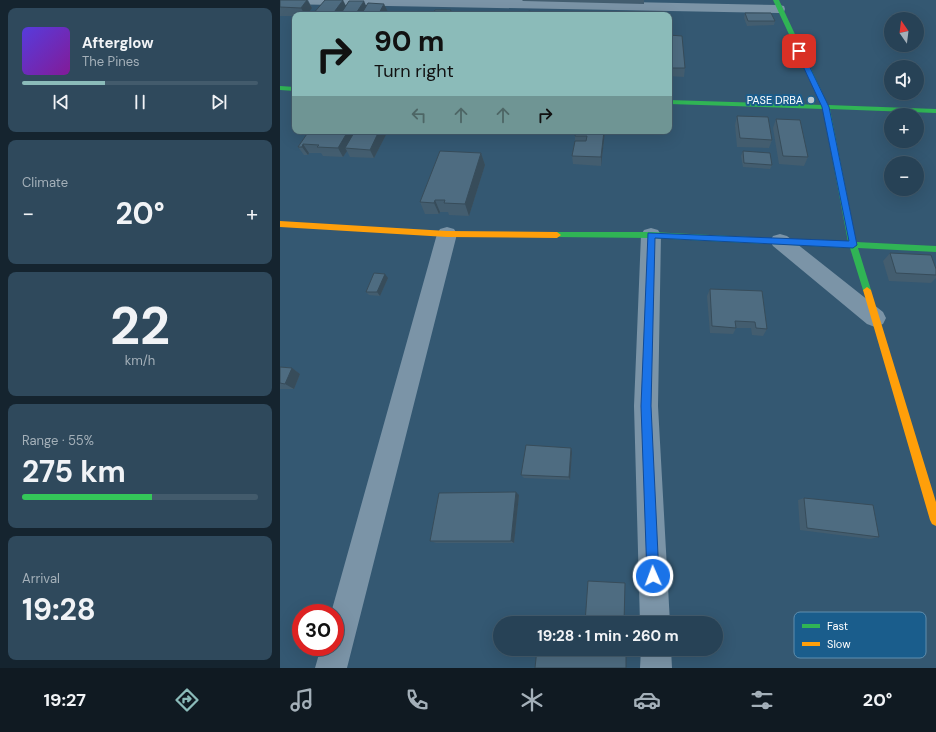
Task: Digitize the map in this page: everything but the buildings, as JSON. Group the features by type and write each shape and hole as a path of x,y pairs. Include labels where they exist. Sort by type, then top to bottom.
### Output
{"street":[{"path":"280,0 778,5 826,107 853,245 936,520"},
{"path":"280,88 292,89"},
{"path":"672,102 936,111"},
{"path":"280,224 447,234 651,235 936,248"},
{"path":"331,668 447,234"},
{"path":"651,235 646,406 655,616"},
{"path":"780,241 875,318"},
{"path":"656,656 656,668"}],"traffic: fast":[{"path":"776,0 826,107 853,245 867,290"},
{"path":"280,88 292,89"},
{"path":"672,102 936,111"},
{"path":"557,235 651,235 936,249"}],"traffic: slow":[{"path":"280,224 447,234 557,235"},
{"path":"867,290 936,520"}],"place":[{"name":"PASE DRBA","path":"811,100"}],"route":[{"path":"653,576 646,406 651,235 853,245 826,107 799,51"}]}
